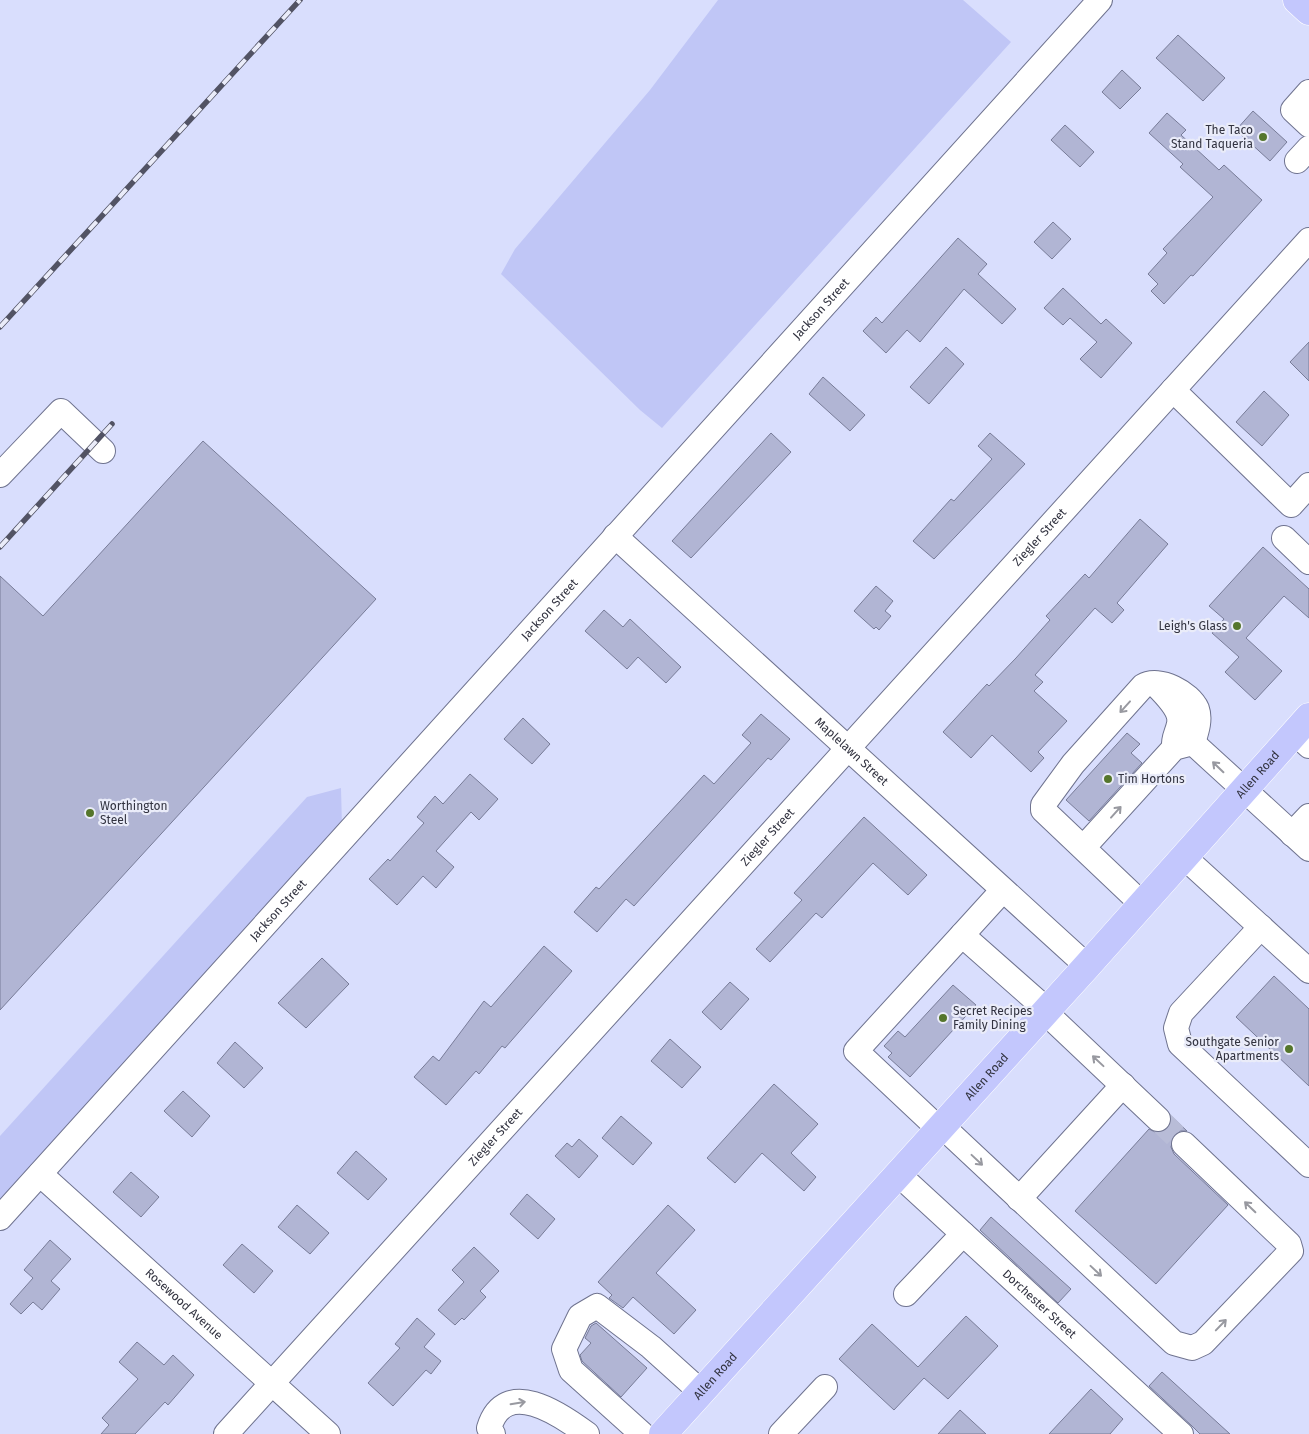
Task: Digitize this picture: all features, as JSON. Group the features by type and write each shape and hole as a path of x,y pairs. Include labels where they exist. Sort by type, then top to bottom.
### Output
{"main road":[{"name":"Allen Road","path":"660,1433 701,1392 1243,791 1304,732"}],"street":[{"name":"Jackson Street","path":"0,1218 1100,0"},
{"path":"1309,92 1293,110 1309,126"},
{"name":"Ziegler Street","path":"226,1434 1309,240"},
{"path":"1173,390 1291,505 1309,485"},
{"path":"0,475 61,411 103,451"},
{"name":"Maplelawn Street","path":"615,536 1002,891 1087,966"},
{"path":"1284,538 1309,562"},
{"path":"1142,904 1043,810 1045,802 1074,764 1144,686 1155,683 1178,714 1180,722 1173,737 1243,791 1300,842 1309,816"},
{"path":"1083,848 1184,746"},
{"path":"1184,857 1309,971"},
{"path":"1002,891 856,1051 1174,1343 1192,1348 1203,1343 1291,1251 1289,1244 1184,1144"},
{"path":"1261,927 1181,1013 1176,1028 1180,1044 1309,1165"},
{"path":"962,935 1046,1011 1158,1119"},
{"path":"1019,1200 1123,1084"},
{"name":"Rosewood Avenue","path":"40,1174 328,1434"},
{"name":"Dorchester Street","path":"898,1174 1175,1432"},
{"path":"906,1294 962,1234"},
{"path":"660,1433 571,1370 564,1348 580,1316 597,1306 651,1347 701,1392"},
{"path":"782,1434 824,1387"},
{"path":"493,1434 489,1428 493,1415 508,1404 527,1401 554,1411 587,1434"}],"shaded area":[{"path":"718,0 963,0 1011,42 662,428 640,410 501,274 515,249 650,90"},
{"path":"341,788 342,827 0,1202 0,1136 307,797"}],"building":[{"path":"1178,35 1225,78 1203,101 1156,58"},
{"path":"1122,70 1141,88 1120,109 1102,92"},
{"name":"The Taco Stand Taqueria","path":"1253,111 1287,142 1270,161 1236,130"},
{"path":"1167,113 1186,130 1181,135 1219,170 1224,165 1262,200 1193,276 1191,275 1164,304 1151,291 1158,284 1148,274 1167,253 1163,249 1213,197 1180,167 1183,164 1149,133"},
{"path":"1065,125 1094,152 1080,167 1051,140"},
{"path":"1053,222 1071,239 1052,259 1034,242"},
{"path":"958,238 987,264 978,274 1016,309 1002,324 964,289 920,342 907,330 886,353 863,331 876,317 882,323"},
{"path":"1063,288 1101,324 1106,319 1132,343 1101,378 1080,359 1097,342 1070,318 1063,325 1044,308"},
{"path":"1309,342 1309,381 1290,362"},
{"path":"946,347 964,364 929,404 910,387"},
{"path":"823,377 865,415 850,431 809,394"},
{"path":"1264,391 1289,415 1262,446 1236,422"},
{"path":"771,433 791,452 691,558 672,541"},
{"path":"990,433 1025,464 934,559 913,541 951,499 954,501 992,459 978,446"},
{"name":"Worthington Steel","path":"203,441 376,599 0,1010 0,576 43,616"},
{"path":"1140,519 1168,544 1117,603 1124,610 1112,623 1095,608 1035,675 1043,682 1034,691 1067,721 1038,752 1044,758 1031,772 992,735 971,758 943,732 987,684 989,686 1016,658 1050,620 1046,616 1085,574 1089,578"},
{"name":"Leigh's Glass","path":"1263,547 1309,589 1309,618 1284,596 1246,638 1282,671 1255,700 1225,672 1239,657 1212,633 1224,619 1209,606"},
{"path":"876,586 893,601 885,611 891,616 879,630 876,627 874,629 854,611"},
{"path":"604,610 623,627 630,619 681,667 666,683 638,657 627,669 585,631"},
{"path":"761,714 790,739 771,760 768,758 634,906 626,899 597,932 574,912 596,887 599,889 704,775 714,784 751,743 742,735"},
{"path":"523,718 550,744 532,764 504,739"},
{"name":"Tim Hortons","path":"1127,733 1140,744 1131,753 1142,763 1089,821 1066,800"},
{"path":"470,774 498,799 479,820 471,812 436,851 454,867 436,888 423,876 397,905 369,879 388,859 390,861 424,823 417,817 435,796 443,804"},
{"path":"864,817 927,875 908,895 873,863 822,918 816,913 770,962 756,949 802,900 794,893"},
{"path":"544,946 572,971 505,1048 502,1046 479,1074 476,1071 446,1105 414,1077 433,1056 439,1061 484,1001 491,1007"},
{"path":"322,958 349,984 306,1028 278,1003"},
{"name":"Southgate Senior Apartments","path":"1274,976 1309,1009 1309,1086 1236,1017"},
{"path":"730,982 749,999 721,1030 702,1012"},
{"name":"Secret Recipes Family Dining","path":"953,985 976,1005 910,1077 888,1057 892,1053 884,1046 898,1031 905,1037"},
{"path":"670,1039 701,1067 682,1088 651,1061"},
{"path":"235,1042 263,1068 244,1088 217,1063"},
{"path":"774,1084 818,1124 791,1153 816,1177 804,1191 762,1153 735,1183 707,1158"},
{"path":"183,1091 210,1116 192,1137 164,1111"},
{"path":"621,1116 652,1143 633,1165 602,1138"},
{"path":"1171,1116 1187,1131 1180,1131 1174,1135 1171,1147 1174,1154 1228,1205 1156,1284 1075,1211 1149,1129 1155,1132 1162,1132 1168,1128"},
{"path":"579,1139 598,1156 579,1178 555,1156 567,1143 572,1147"},
{"path":"356,1151 387,1179 368,1200 337,1173"},
{"path":"131,1172 159,1197 141,1217 113,1192"},
{"path":"527,1194 555,1219 538,1239 510,1214"},
{"path":"297,1205 329,1233 310,1254 278,1227"},
{"path":"668,1205 695,1230 656,1273 696,1310 674,1334 633,1297 623,1308 609,1298 612,1295 598,1282"},
{"path":"991,1217 1071,1289 1058,1303 980,1230"},
{"path":"50,1240 71,1259 51,1281 60,1289 42,1310 33,1302 21,1314 10,1304 33,1278 24,1270"},
{"path":"242,1244 273,1271 254,1293 223,1265"},
{"path":"474,1247 499,1271 480,1291 486,1297 464,1320 462,1318 455,1325 438,1310 464,1282 452,1270"},
{"path":"966,1316 998,1346 948,1399 924,1378 894,1410 839,1359 872,1324 918,1367"},
{"path":"417,1318 435,1334 424,1347 441,1361 431,1374 426,1370 393,1406 368,1383 400,1348 395,1344"},
{"path":"596,1323 647,1368 621,1397 582,1361 580,1355 591,1343 585,1338 591,1326"},
{"path":"137,1342 164,1365 173,1355 194,1375 168,1405 165,1402 135,1434 101,1434 109,1425 102,1418 138,1379 119,1362"},
{"path":"1162,1372 1230,1434 1200,1434 1149,1386"},
{"path":"1091,1389 1123,1419 1110,1434 1049,1434"},
{"path":"960,1410 986,1434 938,1434"}],"tunnel":[{"path":"1158,1119 1184,1144"}],"railway":[{"path":"0,327 300,0"},
{"path":"0,547 112,424"}],"place":[{"name":"The Taco Stand Taqueria","path":"1263,137"},
{"name":"Leigh's Glass","path":"1237,626"},
{"name":"Tim Hortons","path":"1108,779"},
{"name":"Worthington Steel","path":"90,813"},
{"name":"Secret Recipes Family Dining","path":"943,1018"},
{"name":"Southgate Senior Apartments","path":"1289,1049"}]}
